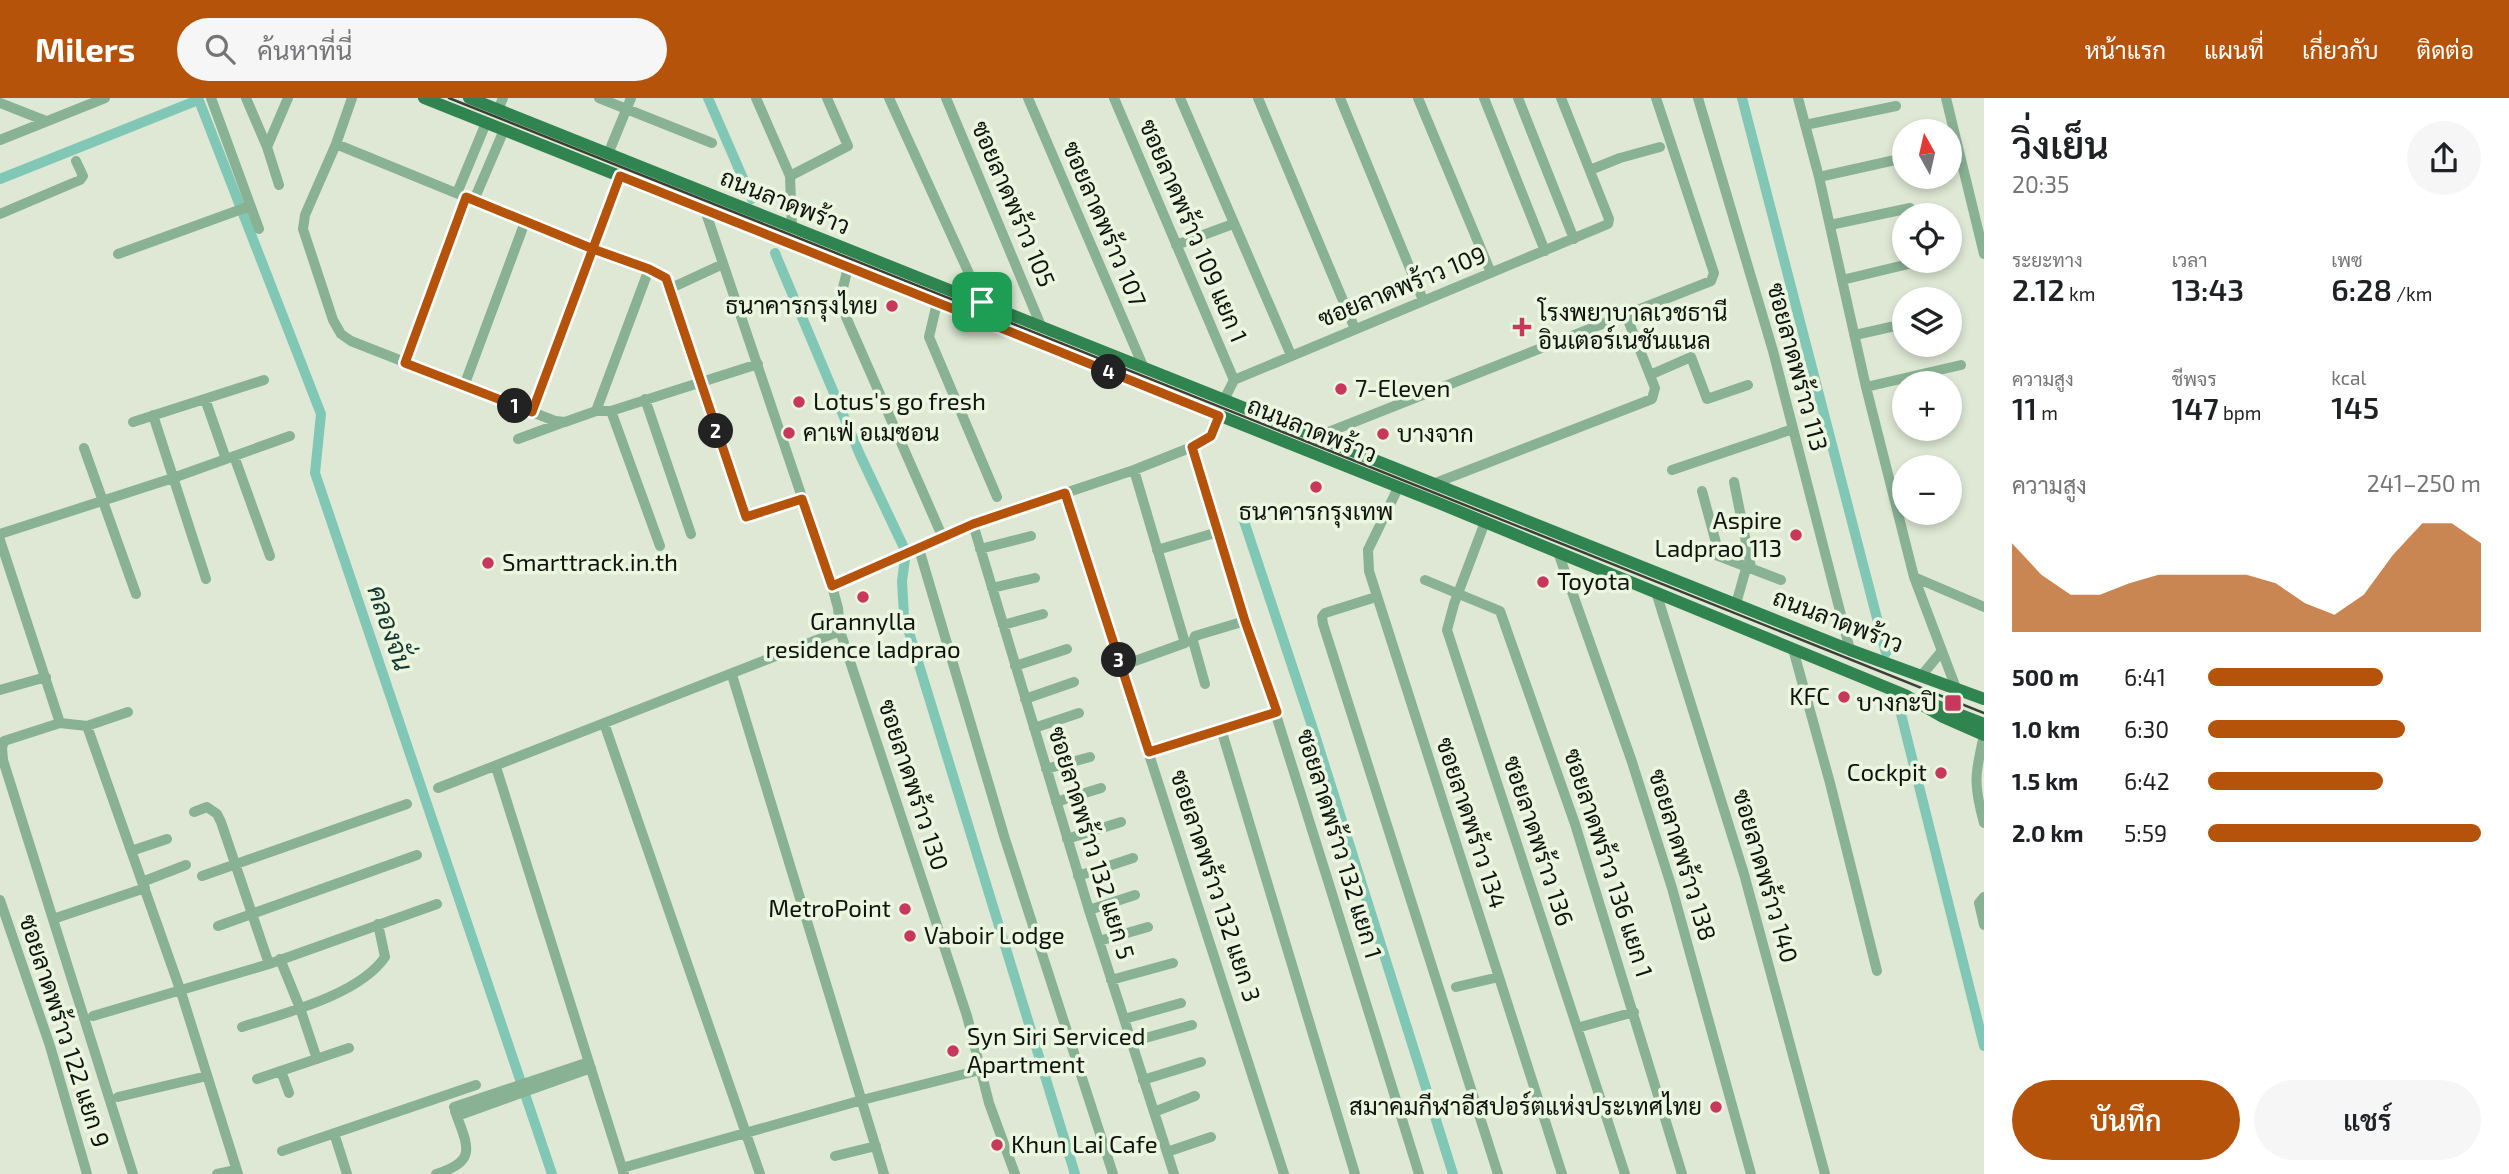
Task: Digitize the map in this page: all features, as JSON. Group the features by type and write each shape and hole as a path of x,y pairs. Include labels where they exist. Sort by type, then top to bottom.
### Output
{"main road":[{"name":"ถนนลาดพร้าว","path":"424,98 1485,522 1905,695 1942,717 1984,735"},
{"name":"ถนนลาดพร้าว","path":"469,98 501,104 608,154 1850,650 1984,699"},
{"path":"956,310 962,295"},
{"path":"976,318 982,302"},
{"path":"1866,656 1914,680 1984,708"},
{"path":"1905,695 1984,724"}],"street":[{"path":"0,140 106,98"},
{"path":"211,98 259,229"},
{"path":"246,98 267,147 279,185"},
{"path":"267,147 288,98"},
{"path":"352,98 336,144 305,215 303,229 333,320 341,334 351,341 405,363 565,422"},
{"path":"599,98 712,143"},
{"path":"608,154 631,98"},
{"path":"755,98 790,176 792,227"},
{"path":"790,176 848,146 827,98"},
{"path":"889,98 982,302"},
{"name":"ซอยลาดพร้าว 105","path":"946,98 1041,326"},
{"name":"ซอยลาดพร้าว 107","path":"1027,98 1143,366"},
{"name":"ซอยลาดพร้าว 109 แยก 1","path":"1114,98 1234,380"},
{"path":"1180,98 1291,355"},
{"path":"1258,98 1354,329"},
{"path":"1340,98 1423,300"},
{"path":"1418,98 1491,273"},
{"path":"1484,98 1545,251"},
{"path":"1518,98 1574,239"},
{"path":"1561,98 1590,170 1620,158 1660,148"},
{"path":"1316,437 1711,281 1713,277 1656,98"},
{"name":"ซอยลาดพร้าว 113","path":"1698,98 1793,429 1850,650"},
{"path":"1798,98 1913,577 1956,688"},
{"path":"1946,98 1984,254"},
{"path":"0,103 46,121"},
{"path":"1805,125 1896,106"},
{"path":"405,363 466,197 486,123"},
{"path":"466,197 504,130"},
{"path":"336,144 666,278 746,517 802,499"},
{"path":"0,214 80,180 83,176 76,161"},
{"path":"1819,177 1892,161"},
{"name":"ซอยลาดพร้าว 109","path":"1234,380 1608,224 1609,219 1590,170"},
{"path":"532,412 620,176"},
{"path":"118,254 249,206"},
{"name":"ซอยลาดพร้าว 130","path":"705,209 832,586 840,631 967,1016 989,1103 1015,1174"},
{"path":"1830,225 1892,212"},
{"path":"464,386 525,222"},
{"path":"1176,245 1233,224"},
{"path":"669,289 723,264"},
{"path":"848,267 842,292 846,317 939,529"},
{"path":"1842,279 1892,268"},
{"path":"596,411 649,269"},
{"path":"937,303 929,337 997,497"},
{"path":"1433,484 1652,399 1655,388 1626,316"},
{"path":"1855,335 1892,327"},
{"path":"1650,375 1690,357 1707,399 1748,385"},
{"path":"517,439 596,411 611,411 758,364"},
{"path":"1867,387 1962,365"},
{"path":"134,422 264,380"},
{"path":"1224,400 1234,380"},
{"path":"205,399 270,556"},
{"path":"645,399 691,534"},
{"path":"611,411 660,546"},
{"path":"153,415 206,579"},
{"path":"832,586 973,524 1134,470 1192,447 1211,436 1219,416"},
{"path":"1672,470 1793,429"},
{"path":"0,534 173,478 290,436"},
{"name":"ซอยลาดพร้าว 132 แยก 1","path":"1192,447 1245,621 1277,712 1419,1174"},
{"path":"84,448 136,594"},
{"path":"1121,666 1185,643 1134,470"},
{"path":"1734,482 1749,566 1736,604"},
{"name":"ซอยลาดพร้าว 134","path":"1398,488 1368,550 1367,560 1376,597 1562,1174"},
{"path":"1702,491 1719,554"},
{"name":"ซอยลาดพร้าว 132 แยก 3","path":"1065,493 1284,1174"},
{"name":"ซอยลาดพร้าว 136","path":"1485,522 1447,630 1625,1174"},
{"name":"ซอยลาดพร้าว 132 แยก 5","path":"973,524 1078,876 1174,1174"},
{"path":"1157,550 1218,532"},
{"path":"980,549 1031,536"},
{"path":"0,540 60,723"},
{"path":"915,550 1113,1174"},
{"path":"1703,550 1781,580"},
{"name":"ซอยลาดพร้าว 138","path":"1558,552 1662,856 1751,1174"},
{"path":"1913,577 1984,607"},
{"path":"992,588 1035,578"},
{"name":"ซอยลาดพร้าว 136 แยก 1","path":"1425,580 1500,611 1575,824 1682,1174"},
{"name":"ซอยลาดพร้าว 140","path":"1656,592 1744,874 1825,1174"},
{"path":"1376,597 1325,613 1322,617 1323,624 1498,1174"},
{"path":"1003,625 1043,614"},
{"path":"1205,684 1193,641 1195,636 1245,621"},
{"path":"438,788 840,631"},
{"path":"1015,666 1067,649"},
{"path":"1793,649 1877,971"},
{"path":"1922,675 1941,652"},
{"path":"732,674 884,1174"},
{"path":"0,690 46,677"},
{"path":"1025,699 1074,682"},
{"path":"128,712 87,726 60,723 4,741 2,748 133,1174"},
{"path":"1149,752 1277,712"},
{"path":"1034,728 1079,713"},
{"path":"604,723 760,1174"},
{"path":"87,726 180,992 237,1172 217,1174"},
{"path":"1221,729 1355,1174"},
{"path":"1984,735 1981,761 1975,780 1984,823"},
{"path":"1046,769 1090,757"},
{"path":"496,767 623,1171 862,1100 980,1070"},
{"path":"1056,802 1101,788"},
{"path":"202,876 407,804"},
{"path":"194,813 208,807 217,814 269,964"},
{"path":"1067,839 1121,822"},
{"path":"131,851 167,839"},
{"path":"218,926 417,855"},
{"path":"1078,876 1133,858"},
{"path":"53,919 143,885 186,865"},
{"path":"1089,910 1135,895"},
{"path":"1984,897 1979,902 1984,925"},
{"name":"ซอยลาดพร้าว 122 แยก 9","path":"0,900 50,1046 86,1174"},
{"path":"93,1017 269,964 437,904"},
{"path":"242,1027 336,995 383,960 384,950 378,923"},
{"path":"1099,941 1148,927"},
{"path":"280,959 317,1059"},
{"path":"1111,979 1173,963"},
{"path":"1457,987 1499,977"},
{"path":"1124,1019 1181,1003"},
{"path":"1577,1027 1634,1012"},
{"path":"1131,1042 1192,1025"},
{"path":"257,1079 349,1048"},
{"path":"1143,1080 1201,1062"},
{"path":"455,1111 590,1065"},
{"path":"281,1071 289,1093"},
{"path":"118,1097 207,1076"},
{"path":"282,1152 476,1085"},
{"path":"436,1174 456,1168 464,1161 467,1148 449,1095"},
{"path":"1154,1112 1195,1096"},
{"path":"334,1133 347,1174"},
{"path":"1167,1152 1211,1137"},
{"path":"835,1156 876,1146"}],"waterway":[{"name":"คลองจั่น","path":"198,98 321,414 315,473 552,1174"},
{"path":"708,98 752,199"},
{"path":"1742,98 1886,653"},
{"path":"0,179 198,100"},
{"path":"775,253 860,455 906,552 902,581 904,616 1075,1174"},
{"path":"1243,518 1315,735 1453,1174"},
{"path":"1900,710 1984,1046"}],"railway":[{"path":"449,98 1984,713"}],"place":[{"name":"ธนาคารกรุงไทย","path":"892,306"},
{"name":"โรงพยาบาลเวชธานี อินเตอร์เนชันแนล","path":"1522,327"},
{"name":"7-Eleven","path":"1341,389"},
{"name":"Lotus's go fresh","path":"799,402"},
{"name":"คาเฟ่ อเมซอน","path":"789,433"},
{"name":"บางจาก","path":"1383,434"},
{"name":"ธนาคารกรุงเทพ","path":"1316,487"},
{"name":"Aspire Ladprao 113","path":"1796,535"},
{"name":"Smarttrack.in.th","path":"488,563"},
{"name":"Toyota","path":"1543,582"},
{"name":"Grannylla residence ladprao","path":"863,597"},
{"name":"KFC","path":"1844,697"},
{"name":"บางกะปิ","path":"1953,703"},
{"name":"Cockpit","path":"1941,773"},
{"name":"MetroPoint","path":"905,909"},
{"name":"Vaboir Lodge","path":"910,936"},
{"name":"Syn Siri Serviced Apartment","path":"953,1051"},
{"name":"สมาคมกีฬาอีสปอร์ตแห่งประเทศไทย","path":"1716,1107"},
{"name":"Khun Lai Cafe","path":"997,1145"}],"route":[{"path":"982,302 962,295 956,310 620,176 593,249 532,412 405,363 466,197 593,249 649,269 666,278 746,517 802,499 832,586 973,524 1065,493 1149,752 1277,712 1245,621 1192,447 1211,436 1219,416 976,318 982,302"}]}
